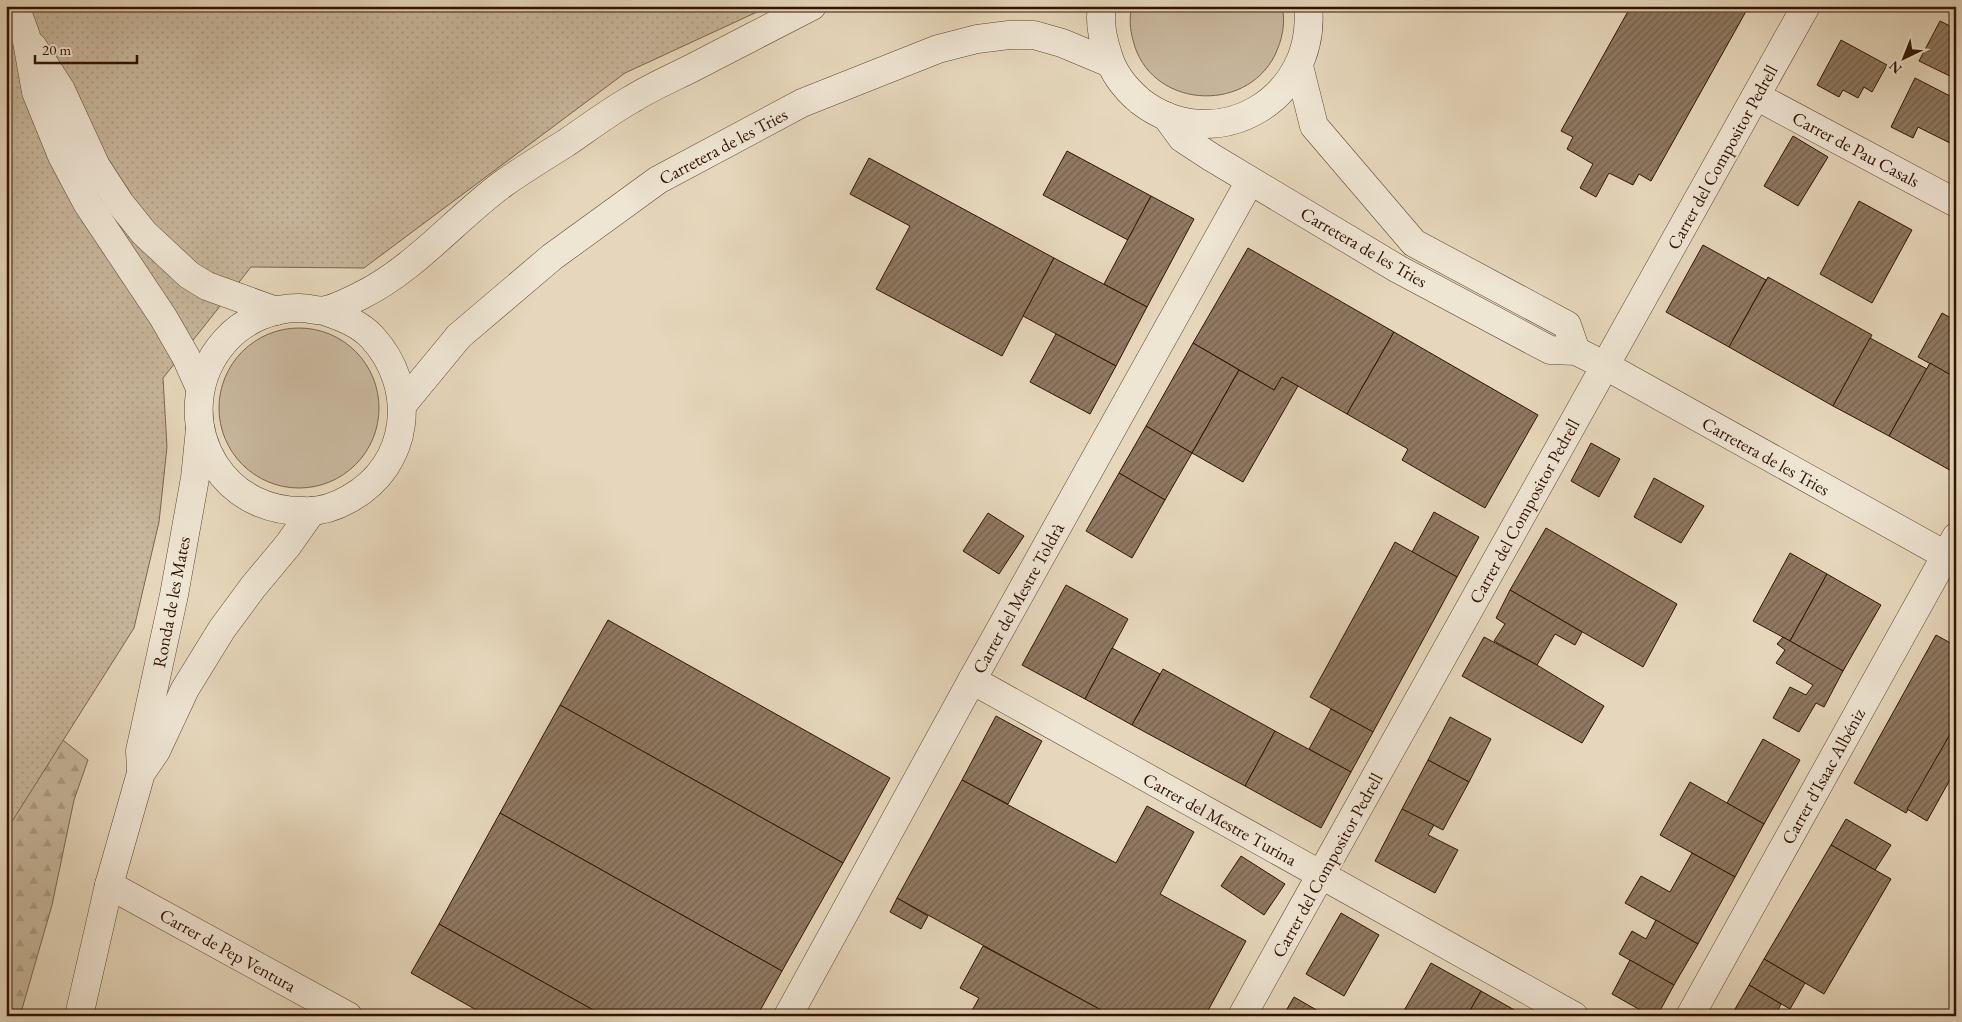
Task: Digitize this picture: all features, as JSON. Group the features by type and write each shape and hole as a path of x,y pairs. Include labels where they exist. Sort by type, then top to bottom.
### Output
{"street":[{"path":"15,6 26,36 36,92 62,156 86,203 163,317 186,357 200,388"},
{"path":"324,311 359,296 394,276 503,184 634,97 812,6"},
{"path":"1102,6 1102,38 1110,63 1120,80 1133,95 1148,107 1166,116 1187,123 1209,124 1232,121 1252,113 1272,101 1287,85 1299,66 1307,44 1310,21 1308,6"},
{"name":"Carrer del Compositor Pedrell","path":"1242,1016 1806,6"},
{"name":"Carretera de les Tries","path":"402,404 459,336 552,257 658,180 802,103 938,49 1009,35 1034,35 1062,43 1110,63"},
{"path":"26,36 61,90 96,166 120,203 144,233 175,262 201,282 276,310"},
{"name":"Carretera de les Tries","path":"1299,66 1314,126 1414,243 1567,325 1576,351"},
{"name":"Carrer de Pau Casals","path":"1756,96 1956,203"},
{"name":"Carretera de les Tries","path":"1166,116 1182,138 1250,181 1398,269 1550,350 1576,351 1606,366 1952,551"},
{"name":"Carrer del Mestre Toldrà","path":"788,1016 972,680 1250,181"},
{"path":"300,308 324,311 348,320 370,335 386,355 398,378 402,404 401,430 393,454 379,476 360,493 337,506 312,512 287,511 262,505 240,492 221,475 208,454 200,429 198,408 200,388 210,362 226,338 249,321 276,310 300,308"},
{"name":"Ronda de les Mates","path":"141,773 140,751 174,595 195,478 200,429"},
{"name":"Ronda de les Mates","path":"78,1016 109,885 141,773 156,751 185,689 222,629 312,512"},
{"name":"Carrer d'Isaac Albéniz","path":"1690,1016 1952,551"},
{"name":"Carrer del Mestre Turina","path":"972,680 1574,1016"},
{"name":"Carrer de Pep Ventura","path":"109,885 348,1016"}],"green space":[{"path":"6,6 770,6 625,73 364,268 251,267 163,378 167,447 159,522 134,628 6,831"},
{"path":"1132,6 1282,6 1283,31 1275,55 1261,74 1242,88 1221,95 1199,96 1177,90 1158,79 1142,63 1131,32"},
{"path":"299,328 329,334 350,346 361,357 373,378 379,408 373,438 361,459 350,470 329,482 299,488 269,482 248,470 237,459 225,438 219,408 225,378 237,357 248,346 269,334"},
{"path":"6,695 88,760 74,800 52,905 20,1016 6,1016"}],"building":[{"path":"1631,6 1749,6 1651,181 1639,174 1633,185 1609,173 1596,197 1580,188 1593,164 1567,149 1573,137 1561,131"},
{"path":"1940,21 1956,29 1956,79 1919,61"},
{"path":"1841,40 1887,65 1872,92 1864,87 1858,98 1843,90 1839,97 1817,85"},
{"path":"1915,78 1956,99 1956,136 1952,144 1918,127 1913,138 1891,127"},
{"path":"1793,136 1828,157 1798,206 1764,186"},
{"path":"1067,151 1151,196 1128,240 1043,195"},
{"path":"869,158 1054,258 1002,356 876,289 910,226 850,194"},
{"path":"1151,196 1194,219 1147,307 1104,284"},
{"path":"1859,201 1912,230 1872,303 1820,274"},
{"path":"1703,245 1766,280 1729,347 1666,312"},
{"path":"1248,248 1394,332 1347,414 1282,377 1274,390 1193,343"},
{"path":"1054,258 1147,307 1116,366 1023,316"},
{"path":"1768,277 1872,335 1833,406 1729,347"},
{"path":"1942,313 1956,321 1956,378 1918,357"},
{"path":"1394,332 1538,415 1485,508 1402,460 1408,449 1347,414"},
{"path":"1056,334 1116,366 1090,414 1030,382"},
{"path":"1870,338 1927,369 1889,436 1833,406"},
{"path":"1193,343 1239,370 1192,453 1146,426"},
{"path":"1930,363 1956,378 1955,473 1889,436"},
{"path":"1239,370 1274,390 1282,377 1298,386 1243,482 1192,453"},
{"path":"1146,426 1192,453 1165,500 1119,473"},
{"path":"1591,443 1620,459 1599,497 1571,481"},
{"path":"1119,473 1165,500 1132,558 1086,531"},
{"path":"1654,478 1704,506 1681,543 1634,517"},
{"path":"1434,512 1479,537 1457,577 1412,552"},
{"path":"988,513 1024,536 999,574 963,551"},
{"path":"1546,528 1677,604 1643,667 1510,590"},
{"path":"1395,542 1457,577 1373,732 1310,697"},
{"path":"1790,553 1827,574 1790,641 1753,621"},
{"path":"1827,574 1881,605 1843,671 1790,641"},
{"path":"1066,585 1128,619 1085,699 1022,665"},
{"path":"1510,590 1582,632 1575,645 1555,634 1537,665 1494,641 1505,624 1496,618"},
{"path":"608,620 890,778 843,863 560,705"},
{"path":"1936,635 1956,646 1956,724 1906,813 1854,783"},
{"path":"1484,637 1537,665 1604,706 1582,743 1462,676"},
{"path":"1783,637 1843,671 1824,707 1816,703 1799,732 1773,718 1790,687 1806,695 1813,685 1776,663 1785,650 1777,644"},
{"path":"1112,648 1160,674 1132,725 1085,699"},
{"path":"1163,669 1275,731 1245,786 1132,725"},
{"path":"560,705 843,863 782,971 500,813"},
{"path":"1331,709 1373,732 1351,772 1309,749"},
{"path":"996,716 1042,741 1008,804 962,780"},
{"path":"1450,717 1491,739 1469,782 1428,760"},
{"path":"1956,724 1956,769 1927,821 1907,809"},
{"path":"1275,731 1351,772 1321,828 1245,786"},
{"path":"1763,739 1800,760 1764,824 1727,803"},
{"path":"1428,760 1469,782 1443,830 1402,809"},
{"path":"962,780 1116,863 1147,806 1194,832 1160,894 1246,941 1205,1016 1112,1016 897,898"},
{"path":"1690,782 1764,824 1735,877 1660,835"},
{"path":"1402,809 1434,825 1428,835 1458,850 1435,893 1375,861"},
{"path":"500,813 782,971 757,1016 604,1016 439,924"},
{"path":"1846,819 1891,845 1875,870 1831,845"},
{"path":"1831,845 1891,879 1824,994 1764,959"},
{"path":"1692,853 1735,877 1698,944 1625,903 1641,876 1670,892"},
{"path":"1241,856 1285,884 1264,915 1221,886"},
{"path":"897,898 928,916 921,929 890,912"},
{"path":"1341,913 1379,935 1344,996 1306,974"},
{"path":"1656,920 1698,944 1674,985 1619,954 1632,931 1646,939"},
{"path":"439,924 604,1016 487,1016 411,973"},
{"path":"983,946 1112,1016 969,1016 979,998 960,988"},
{"path":"1764,959 1805,983 1790,1009 1749,985"},
{"path":"1630,960 1674,985 1657,1016 1651,1016 1612,994"},
{"path":"1431,963 1481,991 1467,1016 1401,1016"},
{"path":"1749,985 1781,1004 1775,1016 1731,1016"},
{"path":"1481,991 1525,1016 1467,1016"},
{"path":"1294,997 1327,1016 1283,1016"}]}
